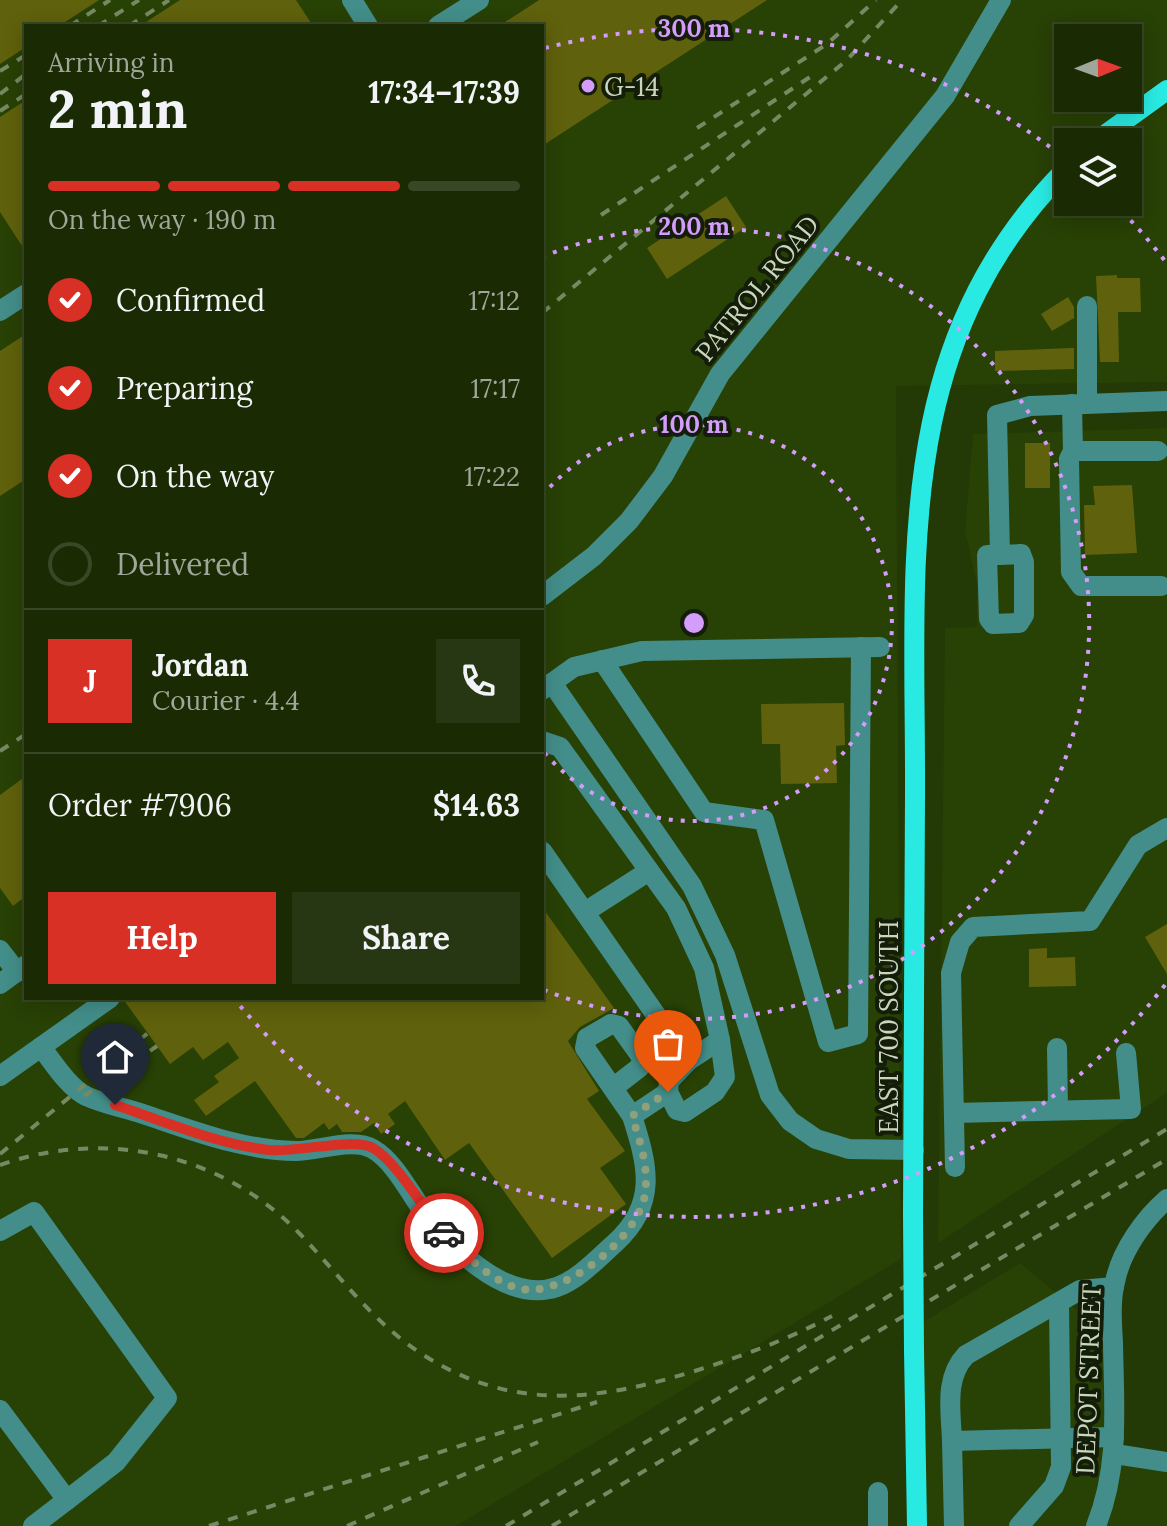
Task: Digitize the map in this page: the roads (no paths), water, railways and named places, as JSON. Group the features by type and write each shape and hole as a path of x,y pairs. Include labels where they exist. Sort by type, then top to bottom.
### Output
{"main road":[{"path":"1114,128 1167,90"},
{"name":"EAST 700 SOUTH","path":"917,1526 913,1213 917,527 927,435 953,343 992,265 1018,224 1054,183"}],"street":[{"path":"352,0 367,24"},
{"path":"441,24 479,0"},
{"name":"PATROL ROAD","path":"544,594 594,556 629,521 663,476 720,374 945,96 1001,0"},
{"path":"1087,306 1079,404 1073,451 1069,459 1071,572 1081,586 1161,586"},
{"path":"1000,555 997,415 1030,406 1167,401"},
{"path":"1073,451 1158,451"},
{"path":"602,660 704,812 764,820 828,1042 858,1034 870,647 642,651 602,660 574,667 547,686 692,886 725,955 770,1095 790,1121 816,1139 849,1149 914,1150"},
{"path":"544,742 560,747 676,908 704,968 720,1040 725,1077 715,1092 685,1112 677,1110 668,1092 669,1081 688,1061 720,1040"},
{"path":"955,1167 951,973 960,942 973,927 1090,921 1138,845 1167,828"},
{"path":"544,854 688,1061"},
{"path":"585,912 649,871"},
{"path":"0,950 14,973"},
{"path":"0,1076 107,1000"},
{"path":"41,1047 85,1095 233,1143 285,1150 357,1144 373,1148 395,1169 446,1236 481,1268 517,1288 557,1287 583,1272 639,1216 646,1176 644,1154 632,1116 585,1048 587,1038 611,1024 619,1026 642,1058 640,1067 613,1088"},
{"path":"1057,1048 1058,1110"},
{"path":"954,1113 1131,1109 1126,1053"},
{"path":"632,1116 668,1092"},
{"name":"DEPOT STREET","path":"1096,1526 1109,1493 1114,1446 1114,1287 1127,1250 1151,1214 1167,1199"},
{"path":"0,1231 34,1212 167,1398 116,1462 67,1500 28,1523"},
{"path":"954,1526 950,1393 955,1366 966,1355 1080,1290 1114,1287"},
{"path":"1019,1526 1054,1486 1061,1467 1059,1304"},
{"path":"0,1410 67,1500"},
{"path":"952,1441 1061,1439 1114,1446 1167,1462"},
{"path":"878,1492 878,1526"}],"railway":[{"path":"73,24 110,0"},
{"path":"101,24 139,0"},
{"path":"132,24 169,0"},
{"path":"697,128 827,44 876,0"},
{"path":"544,311 847,60 902,0"},
{"path":"0,71 24,56"},
{"path":"601,215 813,75"},
{"path":"0,94 24,76"},
{"path":"0,111 24,95"},
{"path":"0,751 24,735"},
{"path":"0,1154 148,1033"},
{"path":"84,1096 157,1046"},
{"path":"506,1526 1167,1129"},
{"path":"0,1165 40,1154 80,1149 120,1149 160,1155 198,1167 235,1184 269,1206 300,1234 374,1315 425,1356 459,1374 492,1386 526,1393 559,1396 593,1394 662,1380 750,1352 832,1316"},
{"path":"552,1526 1167,1159"},
{"path":"209,1526 597,1402"},
{"path":"347,1526 538,1442"}],"place":[{"name":"G-14","path":"588,86"}]}
